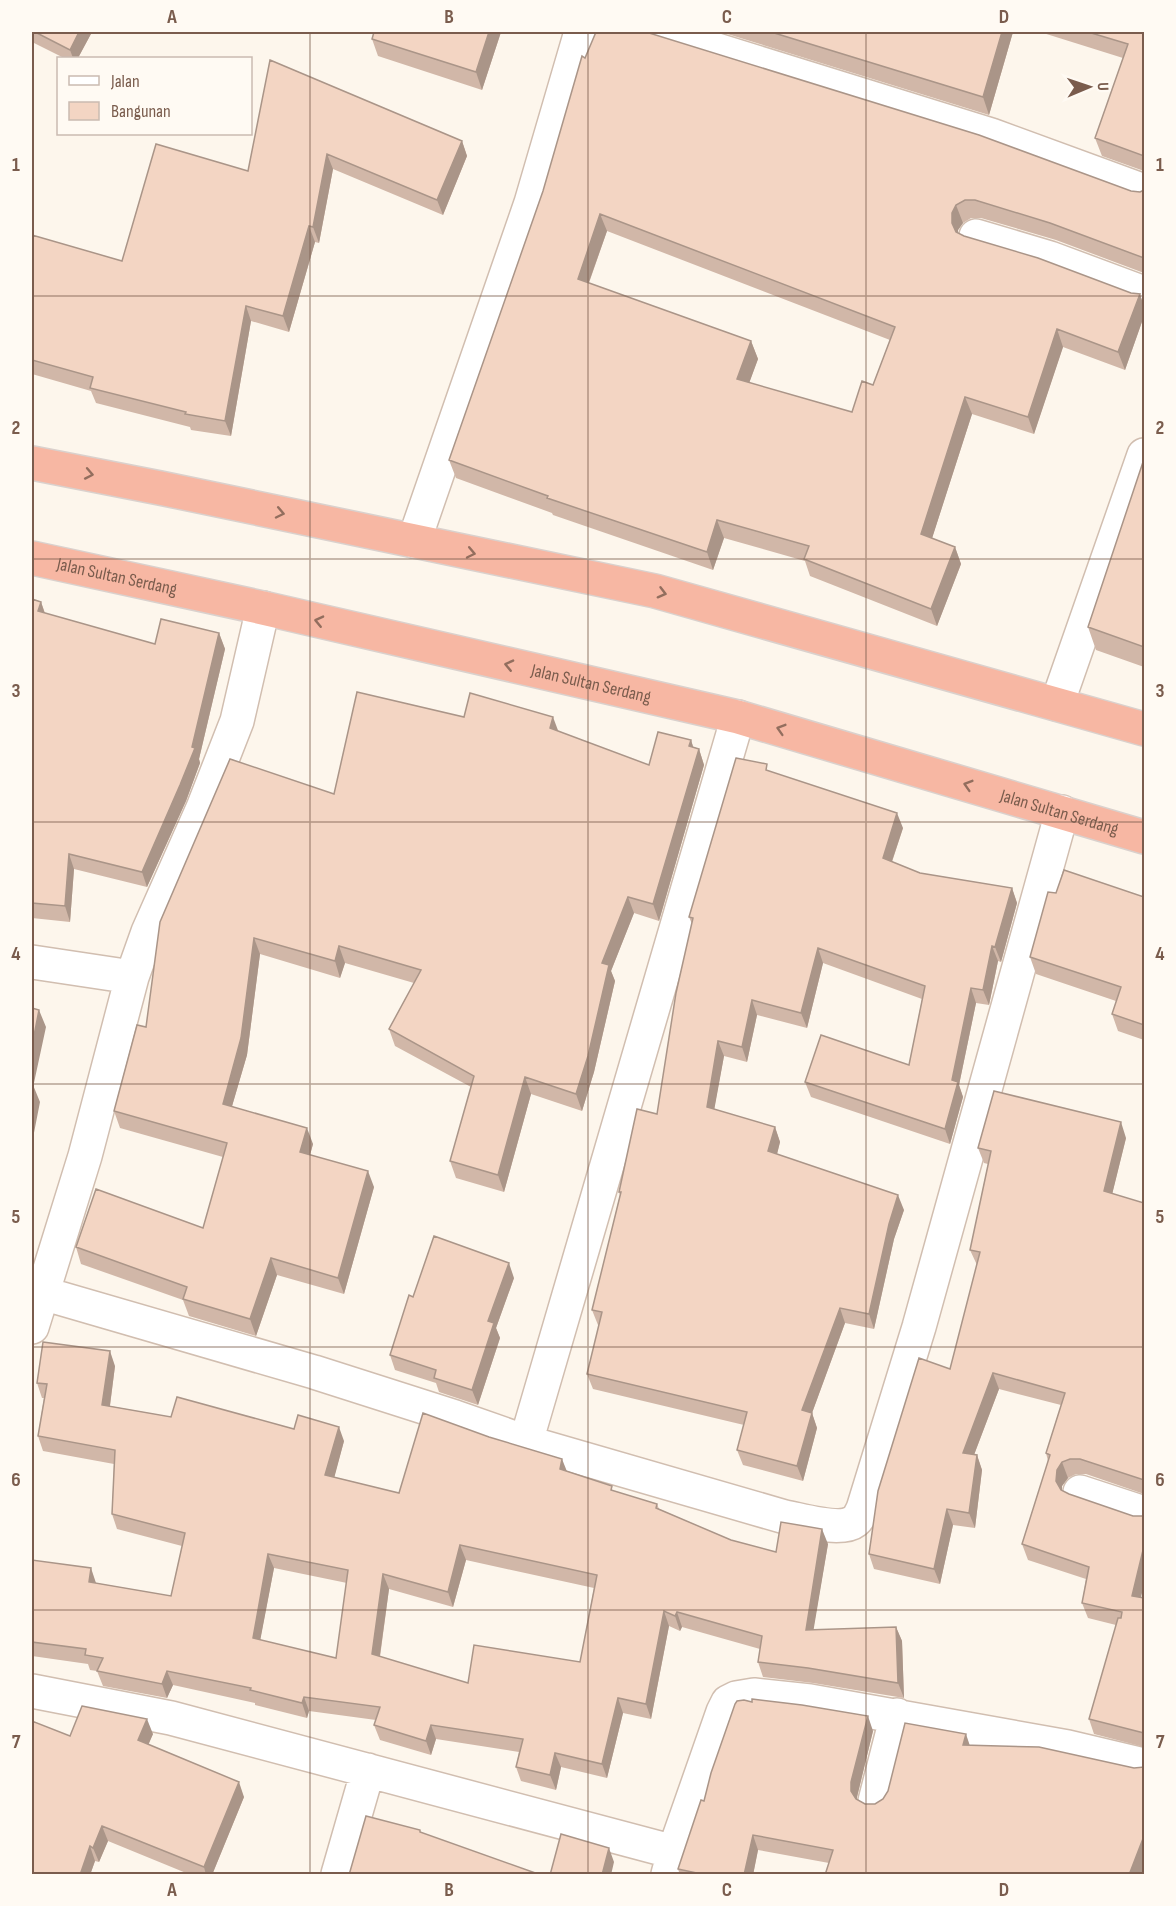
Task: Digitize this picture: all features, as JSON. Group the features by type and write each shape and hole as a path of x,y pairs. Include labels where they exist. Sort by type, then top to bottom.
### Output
{"highway":[{"path":"32,463 655,591 1144,729"},
{"name":"Jalan Sultan Serdang","path":"32,558 263,608 738,717 1144,837"}],"street":[{"path":"414,541 531,203 581,32"},
{"path":"659,32 991,135 1144,191"},
{"path":"975,236 1050,258 1144,293"},
{"path":"1057,704 1144,455"},
{"path":"32,1327 40,1282 85,1156 132,977 148,932 203,808 237,721 263,608"},
{"path":"526,1442 738,717"},
{"path":"40,1282 526,1442 785,1517 837,1525 849,1524 857,1520 863,1509 919,1328 1062,813"},
{"path":"32,962 132,977"},
{"path":"1080,1492 1144,1513"},
{"path":"32,1691 171,1718 368,1770 671,1863 728,1702 736,1698 754,1695 810,1701 897,1715 1068,1747 1144,1765"},
{"path":"875,1801 897,1715"},
{"path":"338,1875 368,1770"}],"building":[{"path":"35,32 79,32 70,50"},
{"path":"374,32 489,32 476,72 372,39"},
{"path":"596,32 646,32 979,135 1131,191 1144,190 1144,258 1050,223 975,200 965,200 956,205 952,213 952,223 956,232 964,236 1038,258 1131,293 1140,294 1118,352 1057,329 1028,417 965,397 921,534 955,547 931,609 804,559 809,546 717,520 707,552 547,498 548,496 449,460 543,191 582,56 585,58","holes":["600,214 895,327 873,385 862,381 852,412 737,379 751,341 578,279"]},
{"path":"771,32 1002,32 983,97"},
{"path":"1088,32 1144,32 1144,156 1095,138 1128,44"},
{"path":"270,60 462,141 437,200 327,154 313,227 309,226 283,316 246,306 225,421 185,414 186,412 90,388 93,377 32,360 32,235 122,261 156,144 248,171"},
{"path":"1144,459 1144,647 1088,627"},
{"path":"32,599 41,602 38,611 155,644 161,619 219,633 192,747 195,748 142,872 69,854 65,906 32,903"},
{"path":"357,692 464,717 470,693 553,717 550,728 649,765 658,732 691,740 689,746 699,749 653,904 628,897 602,963 609,965 588,1056 576,1094 525,1077 498,1175 450,1161 474,1076 389,1029 421,970 339,946 335,961 254,938 241,1038 223,1104 307,1128 300,1152 368,1171 338,1278 271,1258 250,1319 183,1299 187,1287 76,1247 96,1189 203,1228 227,1143 114,1111 137,1025 146,1027 160,922 230,759 334,794"},
{"path":"736,758 767,764 766,770 897,813 883,858 920,873 1012,888 995,947 992,946 983,990 971,988 952,1080 958,1082 945,1129 805,1082 821,1035 909,1065 925,986 818,948 801,1013 752,1000 742,1047 718,1041 707,1107 775,1127 768,1151 898,1195 889,1224 869,1314 840,1308 802,1410 812,1413 797,1466 737,1450 747,1412 587,1374 602,1312 592,1310 621,1192 619,1192 637,1109 657,1114 676,993 693,918 689,917"},
{"path":"1064,870 1144,897 1144,1025 1112,1014 1121,987 1030,957 1048,892 1056,893"},
{"path":"32,1008 39,1010 32,1046"},
{"path":"994,1091 1121,1122 1104,1191 1144,1203 1144,1480 1080,1459 1070,1459 1062,1462 1057,1470 1056,1481 1061,1490 1069,1494 1133,1516 1144,1515 1144,1546 1132,1596 1144,1598 1144,1733 1089,1719 1118,1618 1121,1618 1122,1612 1082,1603 1089,1567 1022,1544 1050,1455 1046,1453 1065,1393 993,1373 963,1453 977,1455 969,1513 947,1509 934,1569 869,1554 878,1491 919,1358 950,1369 980,1252 970,1250 991,1151 978,1148"},
{"path":"434,1236 509,1263 488,1321 494,1323 472,1390 434,1378 436,1370 390,1355 409,1295 413,1297"},
{"path":"43,1342 110,1351 102,1405 171,1417 177,1397 294,1429 298,1415 339,1427 325,1475 399,1493 423,1413 489,1437 562,1459 560,1469 612,1486 611,1490 657,1504 656,1508 731,1540 776,1552 781,1522 822,1529 806,1630 896,1627 898,1683 758,1662 762,1636 677,1612 675,1616 664,1611 646,1704 618,1698 602,1764 555,1753 550,1775 516,1767 523,1739 431,1725 426,1741 374,1725 380,1707 304,1697 302,1703 250,1690 251,1688 167,1671 162,1684 97,1671 103,1658 85,1655 86,1649 32,1642 32,1560 91,1568 89,1582 171,1596 185,1533 112,1514 115,1450 38,1436 47,1384 37,1383","holes":["460,1545 597,1575 580,1662 474,1645 468,1683 372,1654 383,1574 448,1592","268,1554 348,1570 336,1658 253,1638"]},
{"path":"752,1699 868,1716 851,1782 851,1791 856,1799 865,1804 875,1804 883,1799 888,1791 905,1723 966,1734 963,1745 1039,1747 1134,1768 1144,1767 1144,1836 1129,1875 825,1875 833,1850 753,1835 744,1875 706,1875 678,1869 701,1800 704,1801 711,1773 735,1704 737,1701 744,1700 752,1702"},
{"path":"82,1706 147,1719 138,1740 239,1782 204,1867 102,1826 93,1848 90,1846 80,1875 32,1875 32,1721 70,1736"},
{"path":"366,1816 420,1830 420,1832 541,1875 349,1875"},
{"path":"561,1834 609,1848 602,1875 550,1875"}]}
